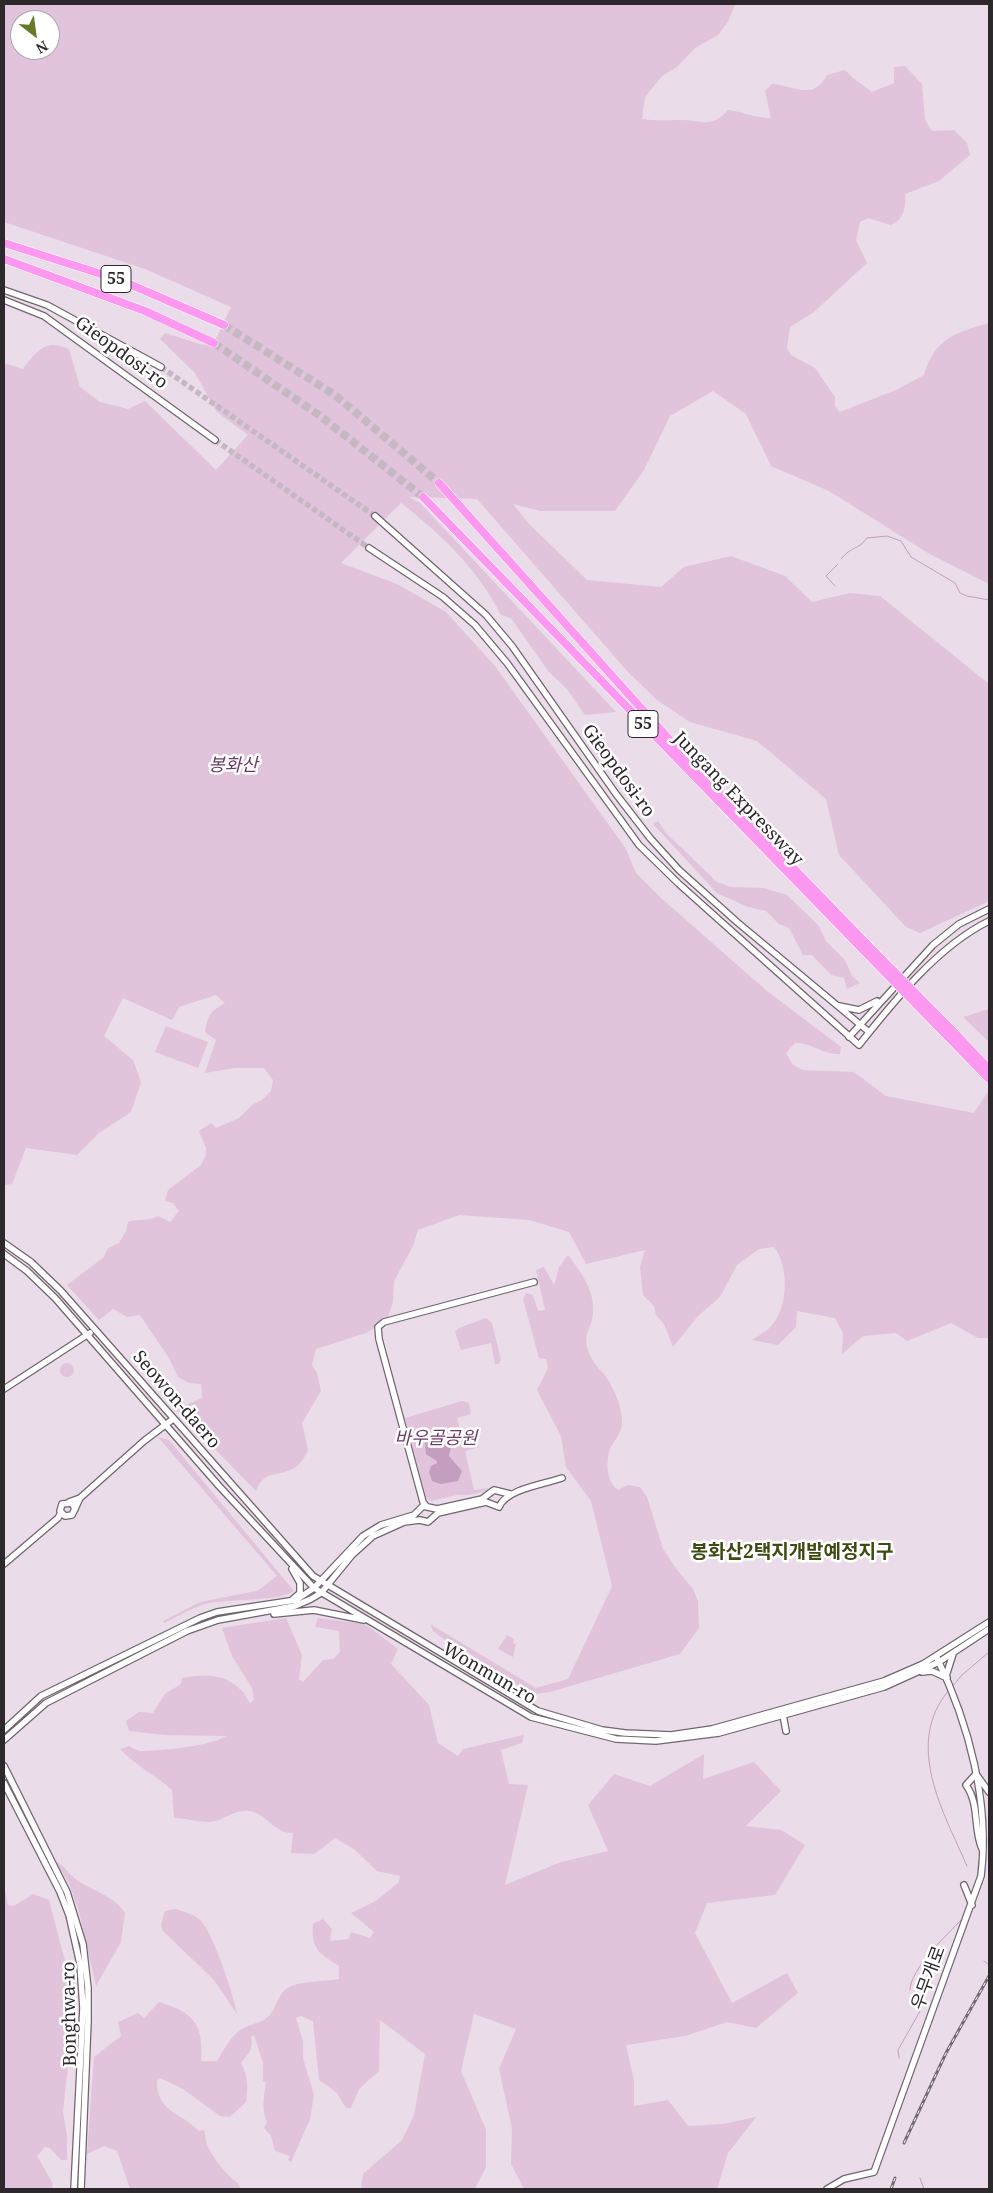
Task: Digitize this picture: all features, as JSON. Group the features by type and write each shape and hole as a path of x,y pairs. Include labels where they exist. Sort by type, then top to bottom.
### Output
{"highway":[{"name":"55","path":"4,242 120,280 224,325"},
{"name":"55","path":"4,259 145,311 214,343"},
{"name":"Jungang Expressway","path":"439,483 676,748 865,947"},
{"name":"Jungang Expressway","path":"423,497 949,1033 989,1079"},
{"name":"Jungang Expressway","path":"949,1033 989,1069"}],"street":[{"name":"Gieopdosi-ro","path":"4,290 47,305 161,367"},
{"name":"Gieopdosi-ro","path":"4,300 44,316 215,440"},
{"name":"Gieopdosi-ro","path":"375,516 486,615 512,646 565,724 650,838 679,870 737,922 869,1032"},
{"name":"Gieopdosi-ro","path":"369,548 443,597 475,625 519,679 639,845 679,884 849,1037"},
{"path":"989,909 959,924 933,945 883,997 849,1037 859,1045 950,946 972,930 989,921"},
{"path":"835,1004 859,1010 883,997"},
{"name":"Seowon-daero","path":"4,1244 31,1262 55,1286 174,1419 228,1483 320,1581 327,1585"},
{"name":"Seowon-daero","path":"4,1254 27,1271 88,1335 165,1425 285,1558 321,1593"},
{"path":"420,1520 423,1507 379,1338 378,1327 384,1322 534,1282"},
{"path":"4,1389 94,1330"},
{"path":"165,1425 174,1419"},
{"name":"Seowon-daero","path":"80,1498 165,1425"},
{"path":"4,1730 42,1696 165,1638 201,1624 295,1606 321,1593 352,1555 373,1536 404,1522 420,1520 428,1522 438,1513 486,1502 497,1502 510,1494 562,1478"},
{"path":"4,1740 46,1702 200,1618 217,1612 296,1600 314,1588 363,1536 381,1525 410,1516 423,1507 441,1508 485,1498 494,1490 510,1494"},
{"path":"497,1502 500,1492"},
{"path":"489,1495 497,1502"},
{"path":"61,1516 62,1504 80,1498"},
{"path":"4,1564 61,1516 72,1515 80,1498"},
{"path":"70,1502 75,1509"},
{"path":"423,1507 434,1512 434,1517"},
{"path":"284,1602 296,1597 300,1593 301,1586 285,1558"},
{"name":"Wonmun-ro","path":"327,1585 538,1711 602,1730 657,1735 712,1729 783,1714 884,1688 918,1672 989,1622"},
{"name":"Wonmun-ro","path":"321,1593 531,1717 596,1735 637,1741 689,1738 726,1732 884,1680 954,1654 989,1630"},
{"path":"218,1620 314,1610 370,1621"},
{"path":"918,1672 932,1671 947,1678 954,1654"},
{"name":"우무개로","path":"827,2189 844,2179 874,2172 979,1883 984,1854 976,1774 972,1755 947,1678 938,1659"},
{"path":"783,1714 786,1731"},
{"name":"Bonghwa-ro","path":"4,1766 67,1892 83,1944 88,1988 88,2021 81,2189"},
{"path":"984,1854 978,1838 974,1796 966,1786 976,1774 989,1792"},
{"name":"Bonghwa-ro","path":"4,1783 60,1892 69,1915 80,1964 83,2008 74,2189"},
{"path":"972,1905 964,1885 970,1889 979,1883"}],"green space":[{"name":"봉화산","path":"4,4 735,4 728,22 718,35 695,48 677,67 662,76 645,97 642,119 710,122 722,116 728,110 771,118 765,91 772,84 810,90 822,83 827,75 845,70 872,92 894,83 894,67 905,66 922,84 925,120 932,131 954,130 967,143 970,155 939,181 905,194 903,212 899,219 891,225 868,218 860,222 856,240 867,263 814,312 790,327 787,348 791,355 815,368 835,397 835,406 840,412 896,390 924,375 934,353 940,345 956,334 989,323 989,584 928,553 829,491 771,466 746,414 713,391 670,416 644,470 615,511 540,511 513,504 530,525 587,580 661,587 684,567 731,556 785,576 812,602 850,593 880,596 989,684 989,901 920,933 906,927 839,855 826,799 757,741 690,722 657,700 628,672 477,499 409,497 420,503 616,712 585,715 567,689 548,671 511,618 501,615 481,582 457,553 401,503 341,563 397,584 446,612 495,666 626,849 636,873 661,898 767,991 841,1047 840,1054 833,1054 801,1043 795,1043 786,1053 792,1064 802,1070 854,1072 886,1096 974,1113 989,1090 989,1338 978,1338 951,1323 907,1341 896,1333 863,1336 842,1354 843,1333 835,1318 797,1311 796,1327 778,1345 752,1340 771,1326 777,1318 784,1298 785,1287 782,1265 774,1247 759,1249 737,1265 720,1297 698,1316 673,1347 664,1324 656,1315 654,1306 643,1295 640,1267 645,1250 586,1264 569,1232 529,1220 459,1215 418,1230 413,1246 394,1281 393,1302 387,1320 366,1333 316,1349 312,1365 317,1373 321,1391 302,1423 308,1450 297,1466 291,1470 268,1476 256,1491 176,1409 202,1398 201,1384 189,1383 178,1377 169,1358 140,1315 127,1317 113,1309 99,1320 67,1285 104,1257 108,1248 119,1243 126,1231 128,1222 151,1219 158,1216 170,1222 179,1211 173,1203 165,1201 168,1190 201,1165 206,1155 206,1148 199,1131 211,1123 216,1128 239,1118 252,1105 262,1100 271,1091 273,1080 264,1068 235,1068 205,1073 216,1040 205,1032 207,1021 213,1011 225,1003 216,995 179,1007 172,1020 123,998 104,1036 133,1060 141,1082 131,1112 99,1133 77,1155 26,1148 12,1184 4,1185 4,363 23,369 42,348 54,345 69,349 80,387 100,402 128,409 145,401 216,470 248,435 217,412 195,373 160,339 165,333 203,345 214,343 231,307 145,269 4,222"},
{"path":"658,821 665,832 717,882 730,887 763,888 787,895 818,925 826,941 845,960 852,976 860,983 847,989 844,978 831,975 812,955 803,955 789,928 779,924 766,911 748,907 717,893 653,824"},
{"path":"989,1009 989,1042 963,1017"},
{"path":"166,1026 208,1042 198,1068 155,1052"},
{"path":"568,1255 582,1275 592,1297 592,1320 586,1338 588,1349 594,1363 607,1378 613,1389 621,1413 621,1429 610,1448 608,1457 610,1478 614,1487 618,1490 628,1485 640,1487 647,1497 663,1549 693,1589 698,1601 699,1628 680,1654 550,1692 534,1694 505,1678 463,1649 452,1645 433,1631 430,1624 536,1688 568,1679 612,1586 591,1501 566,1467 561,1436 537,1390 548,1368 546,1359 539,1358 523,1299 526,1293 533,1295 538,1311 545,1310 536,1270 544,1267 554,1285 559,1267"},
{"path":"486,1318 492,1323 501,1360 499,1364 495,1364 491,1343 461,1350 455,1332 459,1328"},
{"path":"64,1363 70,1363 74,1370 70,1377 64,1377 60,1373 60,1367"},
{"name":"바우골공원","path":"462,1401 469,1403 471,1414 457,1418 464,1447 478,1444 479,1447 465,1451 474,1490 488,1488 487,1491 431,1501 426,1497 405,1418"},
{"path":"158,1437 169,1440 294,1591 278,1597 204,1604 164,1623 163,1621 200,1602 257,1591 277,1576"},
{"path":"286,1618 302,1655 299,1679 303,1682 323,1660 333,1659 340,1652 339,1631 315,1627 318,1618 365,1624 398,1649 391,1664 429,1705 438,1743 458,1756 463,1749 524,1735 522,1743 501,1750 509,1784 528,1785 505,1885 561,1862 608,1851 588,1805 614,1774 650,1786 704,1754 703,1779 754,1762 781,1791 746,1826 781,1830 805,1845 775,1895 707,1903 695,1933 732,2003 787,1973 798,1993 756,2028 727,2022 685,2036 626,2045 634,2081 634,2106 668,2100 688,2126 723,2124 756,2117 728,2153 717,2189 524,2189 511,2164 512,2128 499,2069 516,2029 474,2014 461,2071 486,2130 486,2167 475,2189 361,2189 363,2174 402,2140 414,2115 425,2054 380,2020 379,2071 359,2089 351,2108 346,2108 337,2093 319,2080 313,2021 301,2016 296,2018 303,2041 303,2058 314,2095 310,2119 291,2162 288,2160 290,2156 275,2151 271,2136 264,2128 267,2122 264,2108 266,2082 263,2081 263,2063 254,2035 251,2037 252,2045 250,2051 241,2063 247,2082 246,2102 230,2117 220,2116 183,2089 160,2078 157,2080 158,2091 165,2105 199,2131 204,2130 206,2142 211,2152 224,2171 238,2183 241,2189 130,2189 117,2151 104,2146 87,2154 94,2057 121,2036 118,2022 138,2013 144,2018 159,2002 171,2006 188,2015 194,2021 200,2038 201,2061 217,2061 230,2041 241,2029 262,2021 270,2015 281,1994 286,1989 298,1984 339,1979 339,1966 321,1954 315,1945 313,1940 313,1924 323,1919 332,1929 330,1941 349,1939 351,1932 370,1938 374,1932 351,1913 376,1901 399,1882 400,1876 377,1871 354,1849 335,1838 314,1854 291,1853 293,1833 281,1830 261,1815 249,1811 238,1812 208,1822 174,1818 172,1790 120,1749 129,1746 140,1751 172,1749 209,1743 226,1736 164,1735 129,1731 126,1721 139,1712 153,1713 165,1694 181,1684 182,1678 213,1676 228,1680 242,1691 250,1703 254,1700 252,1688 232,1656 222,1628"},
{"path":"507,1635 514,1639 513,1643 516,1644 513,1657 498,1649"},
{"path":"55,1861 61,1864 80,1882 114,1901 125,1913 121,1942 96,1986 79,1912 69,1883"},
{"path":"4,1887 8,1905 14,1906 33,1894 49,1900 75,1999 63,2112 67,2136 67,2160 61,2160 50,2148 45,2147 37,2156 52,2182 53,2189 4,2189"},
{"path":"175,1909 195,1916 200,1920 211,1937 232,1993 237,2014 214,1980 163,1931 161,1925 165,1911"}],"shaded area":[{"path":"427,1431 451,1447 449,1456 462,1471 458,1481 441,1484 432,1481 429,1472 431,1466 437,1463 437,1461 426,1454 425,1441"}],"waterway":[{"path":"841,559 848,552 861,545 867,538 887,536 901,541 911,557 955,583 960,593 989,600"},
{"path":"835,586 826,576 838,564"},
{"path":"952,1687 962,1675 989,1652"},
{"path":"949,1690 936,1711 929,1733 928,1755 939,1801 967,1866"},
{"path":"910,1990 916,1972 922,1963 962,1919"},
{"path":"984,1961 989,1965"},
{"path":"899,2058 898,2050 921,2008 917,2001"},
{"path":"920,2178 924,2189"}],"tunnel":[{"path":"224,325 335,395 439,483"},
{"path":"214,343 319,415 423,497"},
{"path":"161,367 375,516"},
{"path":"215,440 369,548"}],"railway":[{"path":"904,2143 946,2053 989,1976"},
{"path":"891,2189 895,2178"}],"district":[{"name":"봉화산2택지개발예정지구","path":"792,1553"}]}
